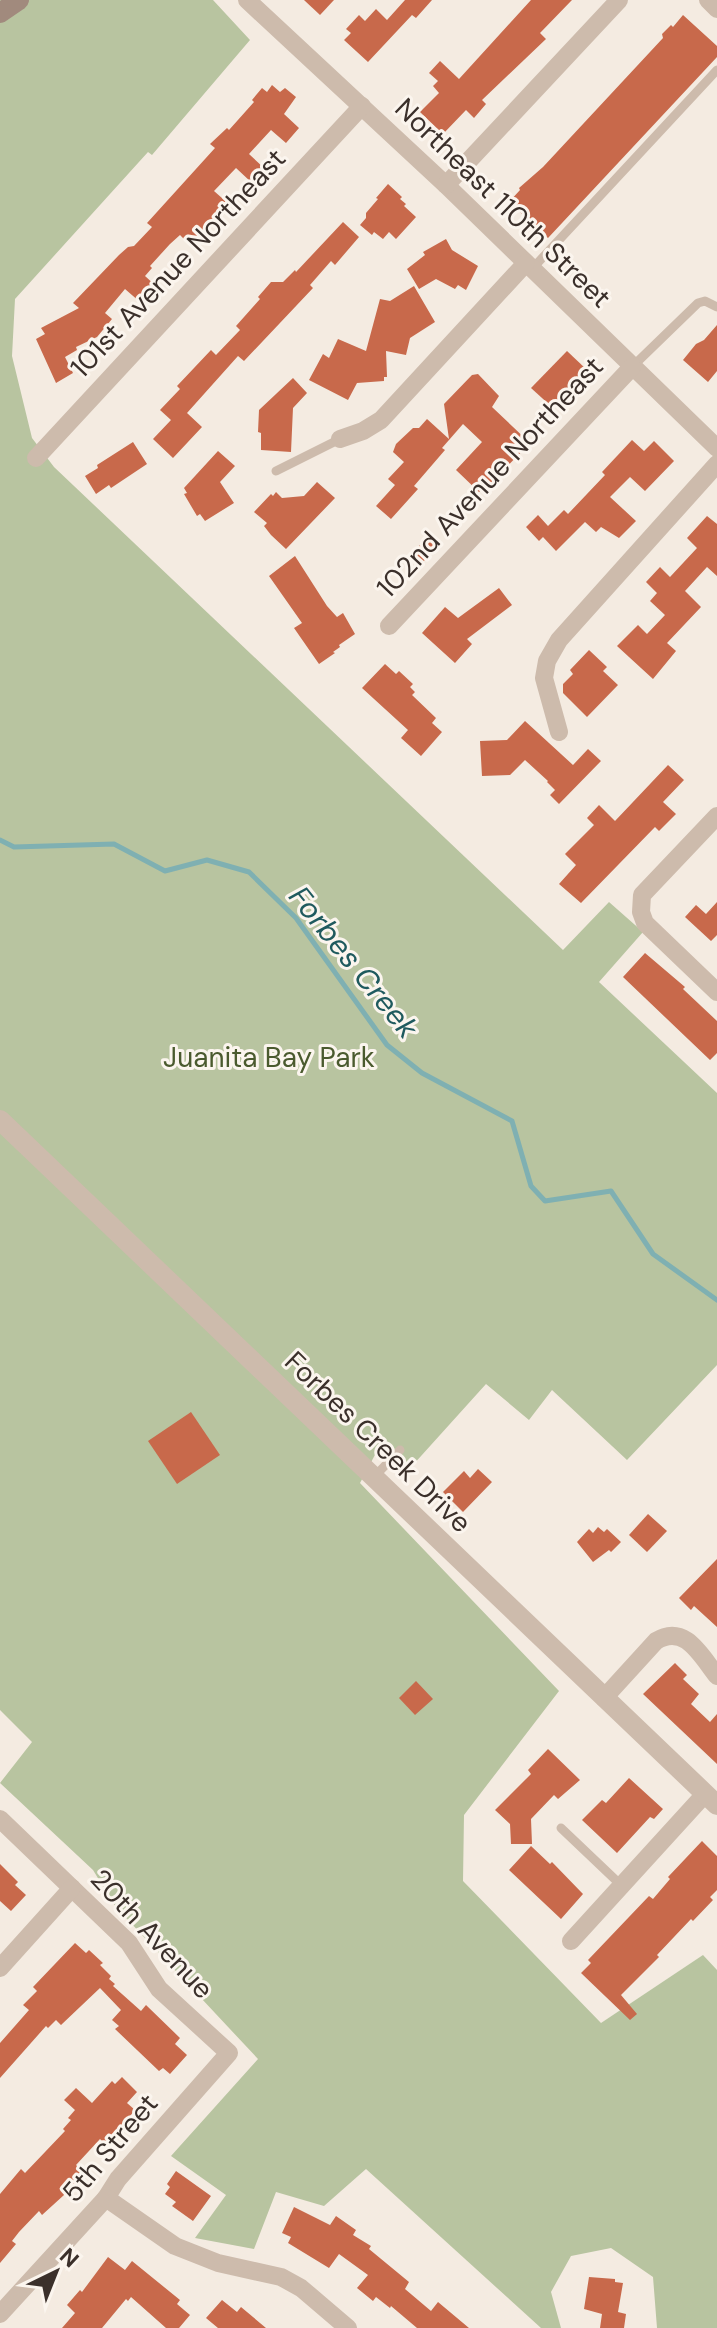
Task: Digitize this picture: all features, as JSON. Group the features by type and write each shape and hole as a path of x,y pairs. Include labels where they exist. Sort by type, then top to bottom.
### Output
{"main road":[{"path":"0,13 19,0"}],"street":[{"name":"Northeast 110th Street","path":"247,0 446,185 717,448"},
{"path":"446,185 619,0"},
{"path":"708,0 717,9"},
{"name":"101st Avenue Northeast","path":"36,458 362,106"},
{"path":"340,439 363,431 381,420 529,266"},
{"name":"102nd Avenue Northeast","path":"389,626 632,367"},
{"path":"559,732 544,678 553,650 717,464"},
{"path":"717,816 642,895 641,912 645,923 717,992"},
{"name":"Forbes Creek Drive","path":"0,1120 711,1799"},
{"path":"604,1698 664,1636 680,1636 689,1641 717,1676"},
{"path":"571,1941 711,1799"},
{"name":"20th Avenue","path":"0,1819 129,1943 159,1989 229,2053"},
{"path":"0,1968 72,1888"},
{"name":"5th Street","path":"0,2314 106,2198 118,2179 229,2053"},
{"path":"106,2198 175,2246 218,2263 281,2277 301,2288 348,2328"}],"lane":[{"path":"529,266 717,70"},
{"path":"632,367 698,303 705,301 717,307"},
{"path":"276,471 340,439"},
{"path":"375,1476 400,1450"},
{"path":"561,1828 622,1886"}],"green space":[{"name":"Juanita Bay Park","path":"0,0 213,0 250,40 152,155 148,152 15,299 12,356 32,438 54,467 563,950 609,902 643,932 599,982 717,1093 717,1365 627,1460 552,1390 529,1420 486,1384 403,1476 377,1451 360,1483 559,1691 464,1815 463,1881 601,2023 703,1955 717,1970 717,2328 657,2328 653,2277 611,2248 571,2256 551,2292 561,2328 541,2328 366,2169 324,2206 276,2192 254,2249 195,2238 226,2195 171,2156 258,2059 115,1906 93,1870 0,1783 32,1742 0,1710"}],"building":[{"path":"304,0 334,0 320,15"},
{"path":"405,0 432,0 416,18 412,15 368,62 344,40 351,33 346,29 359,15 365,21 376,9 387,20"},
{"path":"531,0 572,0 540,33 546,39 482,100 486,104 474,118 466,110 443,134 420,112 439,93 433,86 438,81 429,73 440,61 459,79"},
{"path":"683,15 717,46 717,57 548,238 509,202 663,38 662,34"},
{"path":"272,85 280,92 285,88 296,97 284,114 299,128 286,143 271,130 249,154 264,168 251,182 236,168 214,191 231,206 192,247 180,235 170,244 150,266 152,268 145,276 156,286 140,302 125,289 105,313 112,319 97,337 76,347 77,350 65,357 73,373 56,383 36,339 45,334 41,328 79,308 73,303 119,255 134,246 152,227 147,223 215,148 210,144 227,128 229,130 262,88 267,92"},
{"path":"388,184 416,217 396,239 389,232 383,239 374,232 372,235 360,225"},
{"path":"343,222 359,237 335,265 331,261 310,285 313,288 244,361 238,356 187,413 202,427 173,458 153,439 171,420 160,410 180,389 177,386 211,350 216,355 240,330 236,326 271,282 283,282 296,272"},
{"path":"446,239 452,250 478,266 466,290 458,285 455,289 436,279 419,289 407,269 425,255 423,252"},
{"path":"414,286 435,322 410,338 406,355 386,351 387,377 384,381 357,383 348,400 309,380 323,354 329,358 338,339 366,351 380,299 390,301"},
{"path":"717,325 717,371 708,382 683,360"},
{"path":"567,351 586,369 553,408 531,388"},
{"path":"478,374 499,396 492,407 530,443 479,492 456,470 482,442 463,424 414,486 418,489 391,519 376,506 395,485 388,479 404,462 393,452 396,444 427,419 449,439 444,404 472,375"},
{"path":"293,378 307,393 293,408 291,452 261,450 259,410"},
{"path":"632,440 644,451 654,441 674,461 645,491 630,477 610,497 636,521 619,538 601,527 596,532 585,522 556,551 543,537 539,541 526,527 538,515 548,526 564,510 568,514 605,475 602,472"},
{"path":"133,442 147,464 111,488 109,485 96,494 85,476"},
{"path":"218,451 235,466 220,482 234,503 205,521 200,514 197,516 184,494 187,493 184,488"},
{"path":"317,482 335,498 286,549 264,526 267,523 254,512 271,494 273,496 276,492 282,498 304,496"},
{"path":"707,516 717,524 717,576 707,567 685,591 701,607 667,643 676,651 653,679 617,646 638,625 647,634 665,615 650,601 657,593 646,582 660,567 670,577 697,548 687,538"},
{"path":"426,537 437,545 424,561 414,553"},
{"path":"295,556 327,606 337,617 343,613 355,634 319,664 294,628 302,623 269,576"},
{"path":"499,588 512,605 467,639 472,644 455,663 422,633 445,607 458,618"},
{"path":"589,650 607,667 603,671 618,685 587,717 563,693 563,684 573,674 570,670"},
{"path":"385,664 396,674 399,671 413,684 410,687 415,692 412,695 436,718 432,723 442,732 421,756 401,738 408,730 362,688"},
{"path":"525,721 573,765 588,749 601,761 559,804 550,795 555,790 525,760 510,775 482,776 480,741 507,740"},
{"path":"668,765 684,780 663,802 676,814 659,831 655,827 581,903 559,884 576,865 565,854 594,825 587,818 599,805 615,821"},
{"path":"717,902 717,935 711,941 685,917 696,905 706,914"},
{"path":"645,953 685,987 683,989 717,1021 717,1053 710,1060 623,977"},
{"path":"191,1412 220,1455 177,1484 148,1441"},
{"path":"478,1469 492,1482 463,1512 443,1492 464,1471 470,1478"},
{"path":"648,1514 667,1531 647,1552 629,1535"},
{"path":"598,1527 604,1532 607,1529 621,1542 593,1562 577,1542 589,1529 593,1533"},
{"path":"717,1559 717,1627 694,1606 691,1610 679,1598"},
{"path":"675,1663 687,1675 683,1679 699,1694 691,1704 710,1722 717,1714 717,1764 643,1694"},
{"path":"416,1681 433,1699 415,1715 399,1698"},
{"path":"548,1749 580,1780 558,1799 554,1795 531,1819 532,1844 511,1844 510,1824 495,1810 531,1774 528,1770"},
{"path":"629,1778 663,1809 654,1819 650,1817 617,1853 582,1820 602,1800 606,1803"},
{"path":"702,1841 717,1856 717,1890 710,1897 713,1900 693,1921 691,1919 621,1995 637,2014 630,2020 581,1973 591,1963 588,1960 649,1896 653,1899 670,1879 668,1877"},
{"path":"531,1846 550,1864 552,1862 583,1894 561,1919 509,1870"},
{"path":"0,1864 26,1895 11,1911 0,1901"},
{"path":"75,1943 86,1953 89,1950 103,1963 100,1965 111,1976 109,1979 115,1984 113,1986 141,2011 146,2005 180,2038 175,2044 187,2055 170,2074 163,2068 159,2071 115,2029 119,2026 112,2020 121,2010 100,1988 61,2025 56,2020 48,2028 46,2026 0,2078 0,2043 29,2010 23,2005 37,1991 33,1987"},
{"path":"122,2077 137,2092 127,2103 135,2110 130,2116 132,2118 106,2145 100,2139 76,2165 86,2175 42,2215 39,2211 12,2241 16,2244 0,2263 0,2194 21,2169 25,2173 65,2131 63,2129 71,2120 68,2118 75,2110 64,2100 76,2088 92,2103 112,2081 115,2084"},
{"path":"176,2171 211,2196 193,2221 172,2206 176,2202 165,2194 170,2187 167,2184"},
{"path":"294,2207 330,2225 336,2216 356,2230 353,2235 371,2246 369,2249 409,2282 405,2289 431,2311 438,2302 469,2328 417,2328 391,2306 376,2297 373,2301 357,2288 368,2275 339,2254 329,2268 288,2243 291,2237 282,2233"},
{"path":"108,2257 125,2270 132,2261 180,2300 177,2304 190,2315 179,2328 166,2328 131,2297 102,2328 62,2328 75,2313 67,2305 80,2290 82,2292"},
{"path":"589,2277 615,2279 615,2282 623,2283 618,2312 626,2314 624,2328 600,2328 602,2314 584,2309"},
{"path":"222,2300 237,2312 241,2307 266,2328 218,2328 206,2318"}],"waterway":[{"name":"Forbes Creek","path":"0,840 14,847 114,844 165,871 207,860 249,872 296,918 387,1045 422,1073 512,1121 531,1186 545,1201 611,1191 653,1254 717,1300"}]}
